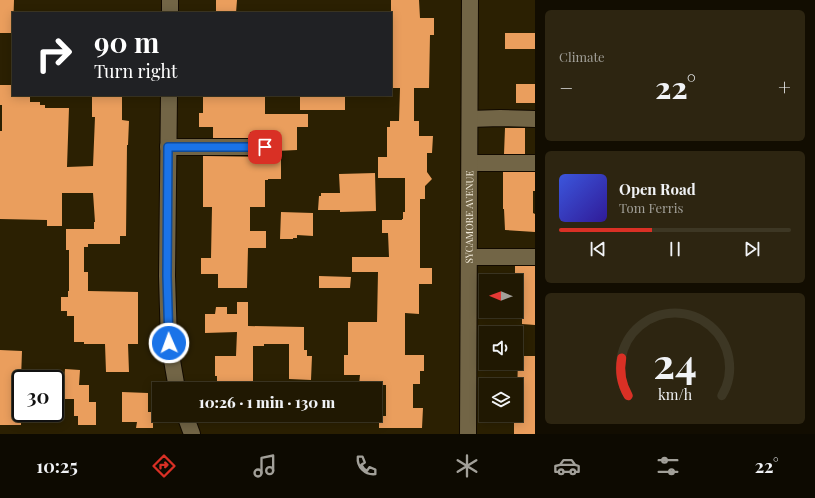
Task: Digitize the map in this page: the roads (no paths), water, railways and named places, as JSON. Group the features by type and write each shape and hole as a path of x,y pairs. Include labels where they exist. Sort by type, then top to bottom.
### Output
{"street":[{"path":"170,0 170,12"},
{"name":"SYCAMORE AVENUE","path":"468,434 470,0"},
{"path":"169,96 167,276 169,343 176,382"},
{"path":"470,119 535,119"},
{"path":"168,147 265,147"},
{"path":"470,162 535,163"},
{"path":"469,257 535,257"},
{"path":"188,422 192,434"}]}
